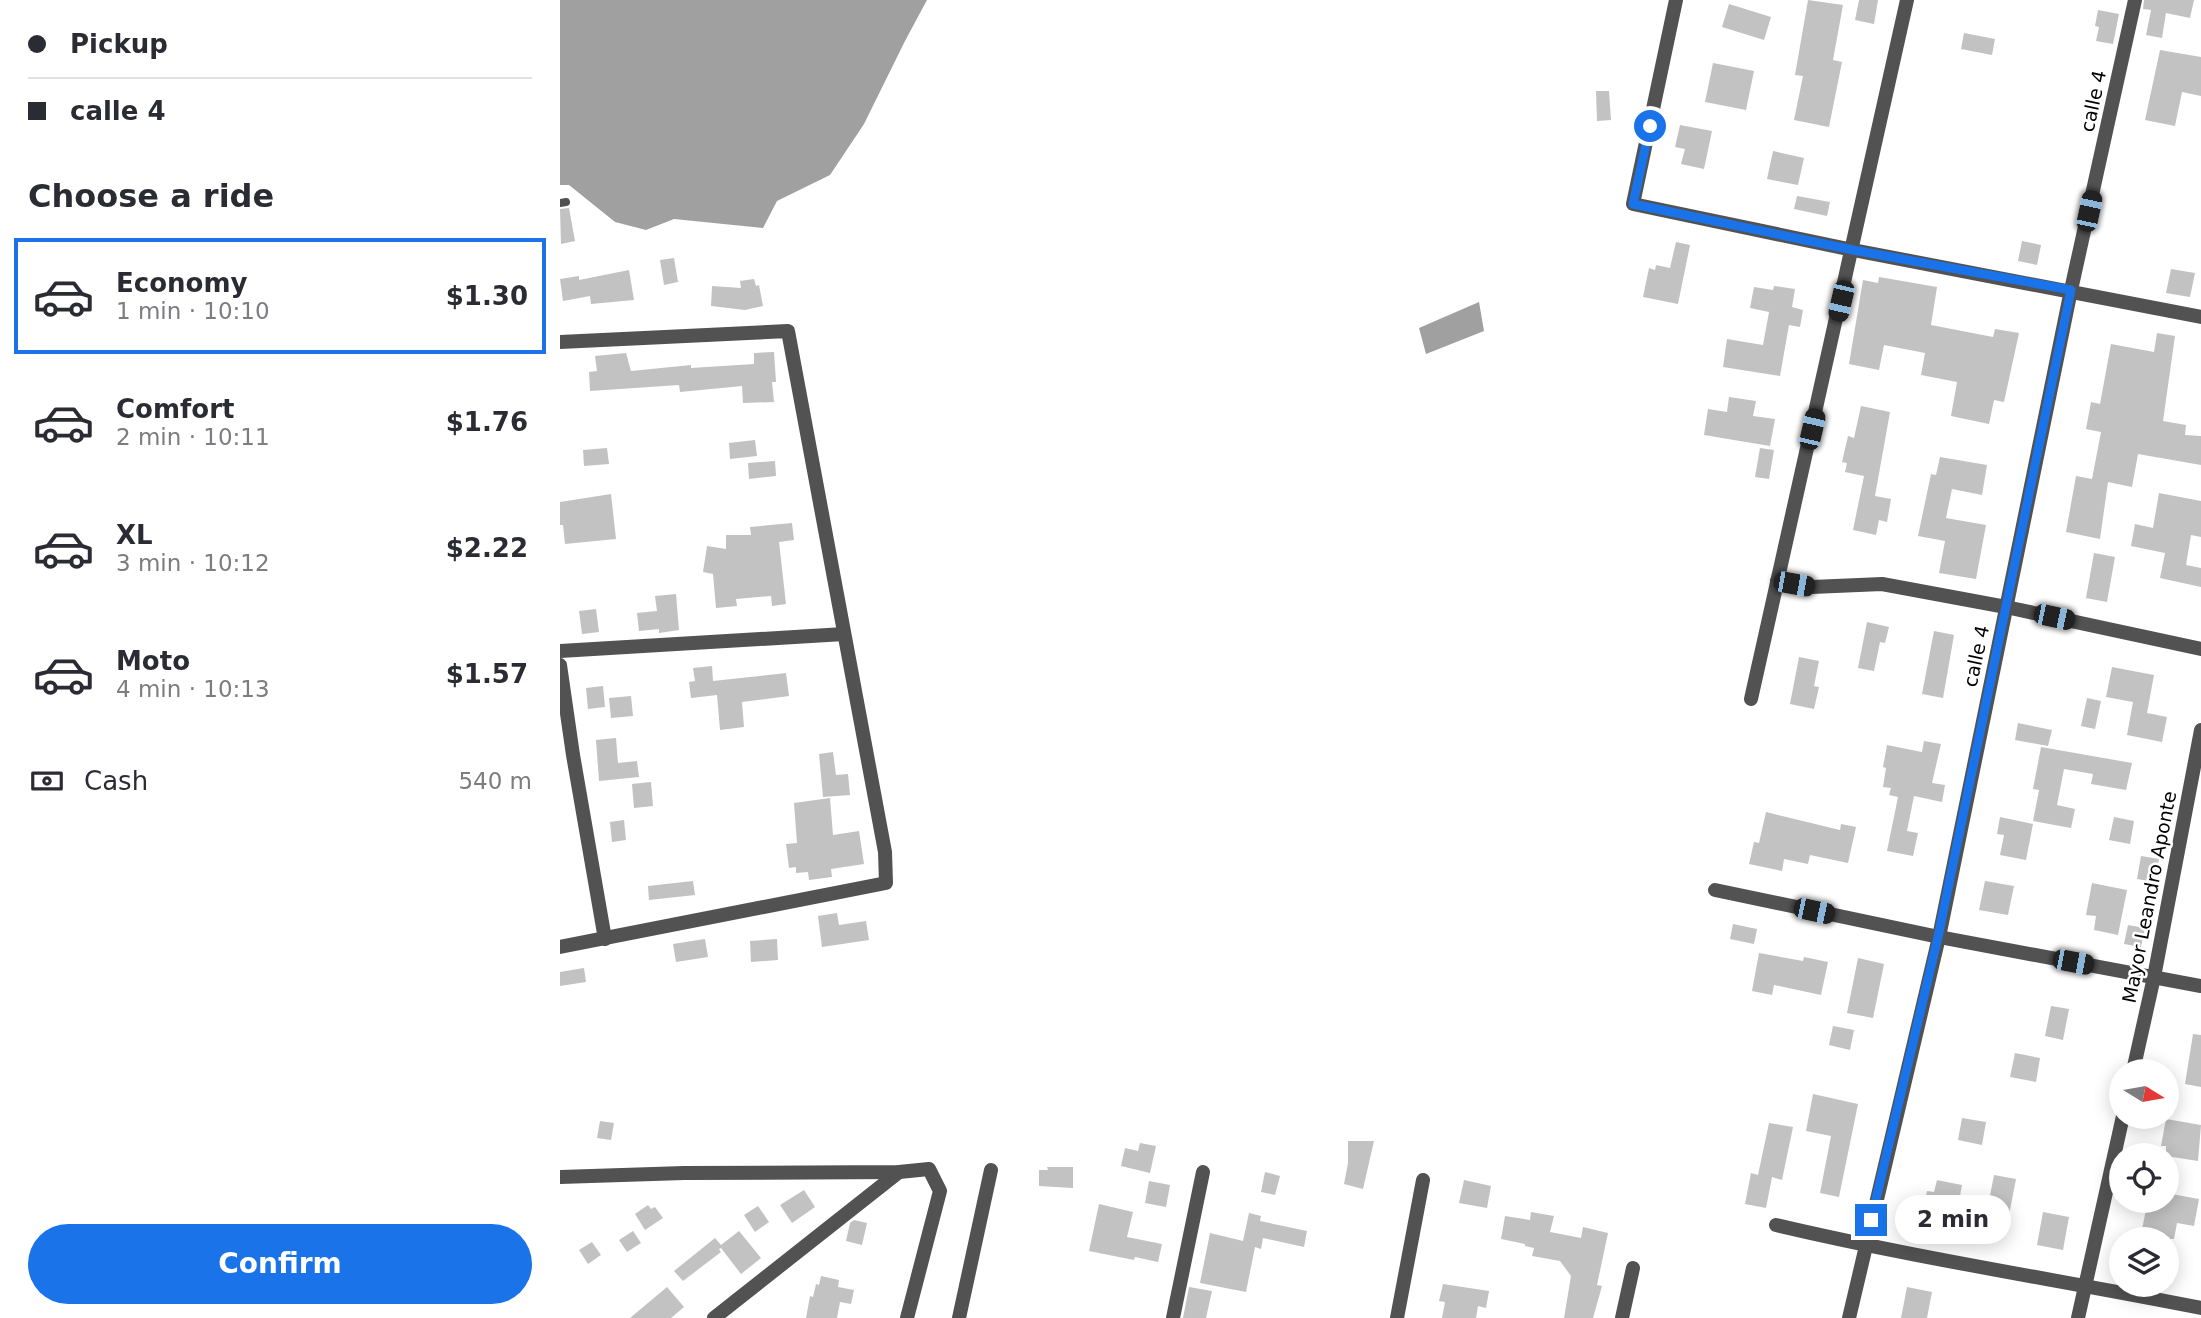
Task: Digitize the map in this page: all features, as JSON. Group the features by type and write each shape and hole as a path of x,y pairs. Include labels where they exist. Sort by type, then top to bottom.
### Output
{"street":[{"path":"1676,0 1633,204 1853,250 2201,317"},
{"path":"1752,699 1907,0"},
{"name":"calle 4","path":"1849,1318 1938,937 2071,290 2135,0"},
{"path":"560,342 788,331 885,852 886,883 560,947"},
{"path":"1777,581 1812,587 1882,584 2006,607 2201,649"},
{"path":"560,651 844,634"},
{"path":"560,665 566,756 606,939"},
{"name":"Mayor Leandro Aponte","path":"2136,1059 2201,730"},
{"path":"1715,890 1938,937 2201,986"},
{"path":"2078,1318 2120,1129"},
{"path":"560,1177 684,1172 899,1172 929,1169 940,1191 907,1318"},
{"path":"959,1318 991,1170"},
{"path":"714,1318 899,1172"},
{"path":"1173,1318 1203,1172"},
{"path":"1397,1318 1423,1180"},
{"path":"1776,1225 1864,1246 2201,1308"},
{"path":"1622,1318 1633,1268"}],"shaded area":[{"path":"560,0 927,0 864,124 830,175 777,201 763,228 674,219 646,230 615,222 569,185 560,185"},
{"path":"1479,302 1484,331 1426,354 1419,328"}],"building":[{"path":"1808,0 1843,5 1833,60 1842,62 1829,127 1794,120 1803,76 1795,75"},
{"path":"1859,0 1878,0 1874,24 1855,20"},
{"path":"2144,0 2194,0 2190,18 2166,13 2162,38 2146,35 2151,10 2143,9"},
{"path":"1729,4 1771,17 1764,40 1722,27"},
{"path":"2098,10 2119,14 2113,44 2096,41"},
{"path":"1964,33 1995,39 1992,55 1961,49"},
{"path":"2160,50 2201,57 2201,96 2182,92 2175,126 2145,120"},
{"path":"1713,63 1754,71 1746,110 1705,102"},
{"path":"1596,91 1609,91 1611,120 1597,121"},
{"path":"1680,125 1712,131 1704,169 1681,164 1685,149 1675,147"},
{"path":"1773,151 1804,158 1798,185 1767,179"},
{"path":"1797,196 1830,202 1827,216 1794,209"},
{"path":"569,208 575,241 561,244 560,209"},
{"path":"2022,241 2041,245 2037,265 2018,261"},
{"path":"1676,242 1690,245 1678,304 1643,297 1649,268 1655,270 1656,265 1670,268"},
{"path":"674,258 678,282 664,285 660,260"},
{"path":"2171,269 2195,273 2190,297 2166,293"},
{"path":"629,270 634,300 591,304 590,296 563,301 560,279 579,276 579,280"},
{"path":"1879,277 1937,287 1931,325 1993,337 1995,329 2019,333 2004,402 1994,400 1989,424 1951,416 1957,382 1921,375 1925,353 1884,345 1879,370 1849,364 1863,280 1878,283"},
{"path":"754,279 756,286 759,285 763,306 745,310 711,306 712,286 741,288 740,281"},
{"path":"1774,286 1795,289 1792,307 1803,310 1800,327 1789,325 1780,376 1723,367 1727,339 1763,345 1769,312 1750,308 1754,287 1773,290"},
{"path":"2157,333 2175,336 2163,421 2186,425 2185,435 2201,436 2201,465 2138,454 2132,487 2108,482 2100,539 2066,532 2076,476 2092,479 2101,432 2086,429 2091,402 2100,404 2111,344 2154,352"},
{"path":"774,352 774,402 743,403 742,386 680,392 679,385 590,391 589,372 597,371 595,356 626,353 631,371 691,365 691,368 754,364 754,353"},
{"path":"1729,397 1756,401 1753,416 1775,419 1770,446 1704,435 1708,409 1727,412"},
{"path":"1861,406 1890,412 1875,496 1891,499 1887,522 1879,520 1876,535 1853,530 1864,476 1845,472 1847,463 1842,462 1848,436 1854,438"},
{"path":"755,440 757,456 730,459 729,443"},
{"path":"607,448 609,464 584,466 583,450"},
{"path":"1760,448 1774,450 1769,479 1755,477"},
{"path":"1940,457 1987,465 1982,495 1952,489 1946,518 1986,525 1976,579 1939,573 1945,541 1918,536 1931,474 1936,475"},
{"path":"775,461 776,476 749,479 748,463"},
{"path":"2159,493 2201,501 2201,537 2191,535 2186,565 2201,568 2201,587 2160,578 2165,553 2131,546 2135,524 2153,528"},
{"path":"611,494 616,539 565,544 563,525 560,525 560,502"},
{"path":"792,523 794,540 779,542 786,604 772,606 771,596 736,599 737,606 716,608 713,574 703,572 707,546 726,549 726,535 751,535 750,527"},
{"path":"2094,553 2115,557 2107,602 2086,598"},
{"path":"676,594 679,630 659,633 659,629 639,631 637,613 657,611 655,596"},
{"path":"596,609 599,632 582,634 579,611"},
{"path":"1867,622 1889,627 1885,643 1880,642 1874,671 1858,668"},
{"path":"1934,631 1954,635 1943,698 1922,694"},
{"path":"1799,657 1819,661 1814,686 1819,687 1814,709 1790,704"},
{"path":"712,666 713,681 786,673 789,696 742,702 744,727 720,730 717,695 691,698 689,682 695,681 693,668"},
{"path":"2112,667 2154,675 2147,713 2167,717 2162,742 2127,735 2133,702 2106,697"},
{"path":"603,686 605,707 588,709 586,688"},
{"path":"631,696 633,716 611,718 609,698"},
{"path":"2087,698 2101,701 2095,729 2081,726"},
{"path":"2018,723 2052,730 2048,746 2015,740"},
{"path":"616,738 618,763 637,761 639,777 599,781 596,740"},
{"path":"1924,741 1941,744 1932,783 1945,785 1942,802 1914,796 1907,831 1918,833 1913,856 1887,851 1898,797 1889,795 1891,788 1883,787 1887,745 1922,752"},
{"path":"2041,747 2132,763 2126,790 2091,784 2093,774 2064,769 2057,805 2075,809 2071,828 2033,821 2039,790 2033,789"},
{"path":"833,752 836,775 848,774 850,795 823,797 819,754"},
{"path":"651,782 653,806 634,808 632,784"},
{"path":"830,798 833,835 859,831 864,864 831,869 832,877 809,880 808,872 796,873 796,867 789,868 786,844 797,843 794,803"},
{"path":"1766,812 1840,830 1841,824 1856,827 1848,863 1810,855 1808,864 1784,859 1782,871 1749,864 1754,842 1759,843"},
{"path":"2000,817 2033,824 2026,860 2000,855 2004,835 1997,834"},
{"path":"2114,817 2134,821 2130,844 2109,840"},
{"path":"624,820 626,840 612,842 610,822"},
{"path":"2141,856 2159,859 2154,882 2137,879"},
{"path":"693,881 695,895 649,900 648,886"},
{"path":"1985,881 2014,886 2008,915 1979,910"},
{"path":"2092,883 2127,890 2118,935 2094,930 2096,916 2086,915"},
{"path":"837,913 839,925 866,921 869,940 822,947 818,916"},
{"path":"1733,924 1757,929 1754,944 1730,939"},
{"path":"2128,925 2145,928 2141,947 2124,944"},
{"path":"705,939 708,957 676,962 673,944"},
{"path":"777,939 778,960 751,962 750,941"},
{"path":"1759,953 1803,961 1804,957 1828,962 1821,995 1774,985 1772,995 1752,991"},
{"path":"1858,958 1884,964 1873,1018 1847,1013"},
{"path":"584,968 586,982 560,986 560,972"},
{"path":"2051,1006 2069,1009 2063,1040 2045,1036"},
{"path":"1833,1026 1854,1030 1850,1050 1829,1045"},
{"path":"2193,1034 2201,1035 2201,1087 2185,1084"},
{"path":"2015,1053 2040,1058 2036,1082 2010,1077"},
{"path":"1813,1094 1858,1104 1839,1197 1820,1193 1831,1136 1806,1131"},
{"path":"1962,1118 1986,1122 1982,1145 1958,1140"},
{"path":"600,1121 614,1123 611,1140 597,1138"},
{"path":"2179,1121 2201,1125 2198,1161 2179,1158 2179,1143 2162,1143 2164,1129 2179,1129"},
{"path":"1769,1123 1793,1127 1782,1180 1772,1177 1766,1208 1745,1204 1751,1173 1758,1175"},
{"path":"1348,1141 1374,1141 1363,1189 1344,1184"},
{"path":"1140,1143 1156,1146 1150,1173 1121,1166 1125,1148 1138,1151"},
{"path":"1047,1167 1073,1167 1073,1188 1039,1186 1039,1170 1048,1170"},
{"path":"1265,1172 1280,1176 1275,1195 1261,1192"},
{"path":"1994,1175 2016,1179 2008,1220 1986,1216"},
{"path":"1464,1180 1491,1186 1487,1208 1459,1203"},
{"path":"1937,1180 1962,1185 1955,1223 1950,1222 1948,1231 1931,1227 1933,1219 1922,1217 1927,1191 1934,1192"},
{"path":"1149,1181 1170,1185 1166,1207 1145,1203"},
{"path":"804,1190 815,1207 792,1223 780,1205"},
{"path":"2179,1195 2199,1199 2194,1226 2177,1223 2176,1227 2142,1227 2145,1213 2179,1213"},
{"path":"1099,1204 1133,1212 1127,1237 1162,1244 1158,1262 1089,1251"},
{"path":"648,1205 651,1209 655,1207 663,1218 645,1230 635,1214"},
{"path":"758,1206 769,1222 755,1232 744,1215"},
{"path":"1531,1212 1554,1216 1550,1232 1581,1238 1583,1227 1608,1233 1597,1285 1602,1286 1593,1318 1564,1318 1571,1276 1560,1261 1532,1256 1534,1248 1501,1239 1505,1216 1530,1220"},
{"path":"2043,1212 2069,1217 2063,1250 2037,1245"},
{"path":"1249,1213 1261,1216 1260,1221 1307,1231 1304,1247 1263,1238 1261,1249 1255,1247 1246,1292 1200,1283 1210,1233 1243,1241"},
{"path":"854,1220 867,1223 862,1245 846,1241 850,1223"},
{"path":"633,1231 641,1243 627,1252 619,1240"},
{"path":"739,1231 761,1258 741,1274 721,1248 721,1252 683,1281 674,1271 715,1238 721,1245"},
{"path":"592,1242 601,1255 588,1264 579,1250"},
{"path":"821,1276 839,1280 838,1287 854,1290 851,1304 840,1302 837,1318 806,1318 810,1296 813,1297"},
{"path":"1443,1284 1489,1291 1486,1308 1478,1306 1476,1318 1442,1318 1445,1302 1439,1301"},
{"path":"667,1287 684,1307 671,1318 630,1318"},
{"path":"1189,1287 1212,1291 1206,1318 1183,1318"},
{"path":"1907,1287 1932,1292 1927,1318 1901,1318"}],"route":[{"path":"1650,126 1633,204 1853,250 2071,290 1938,937 1871,1220"}]}
